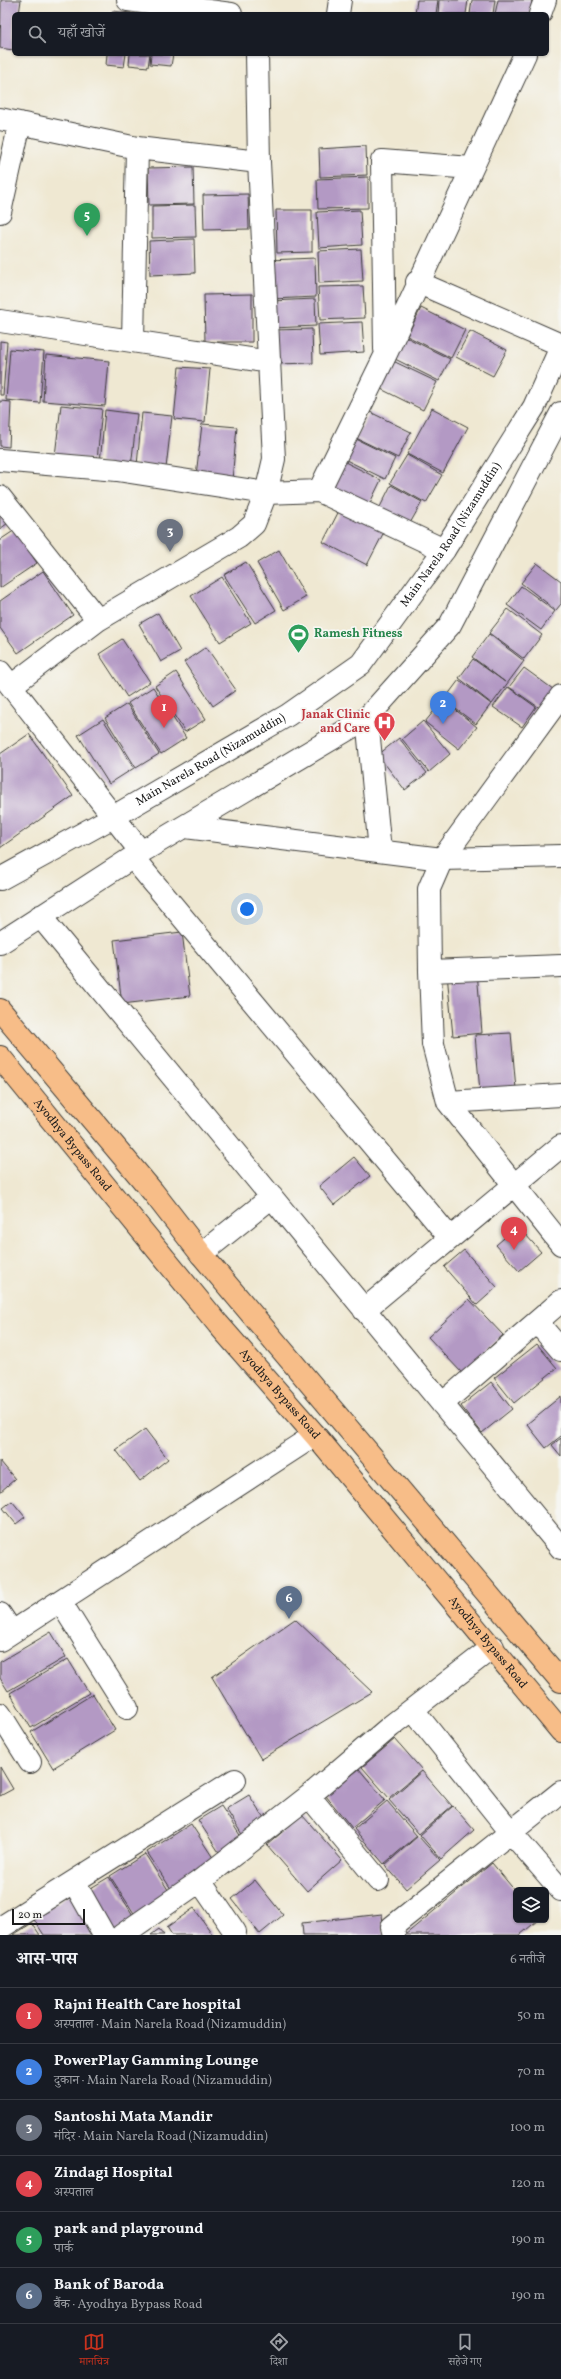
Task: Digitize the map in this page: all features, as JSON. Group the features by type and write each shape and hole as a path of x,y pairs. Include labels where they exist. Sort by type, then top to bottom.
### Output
{"main road":[{"path":"0,1010 172,1216 201,1254 561,1682"},
{"name":"Ayodhya Bypass Road","path":"0,1057 218,1324 315,1434 493,1647 561,1731"},
{"path":"146,1236 172,1216"}],"street":[{"path":"128,0 216,12"},
{"path":"338,12 340,0"},
{"path":"541,12 545,0"},
{"path":"257,56 260,162 274,459 266,493 254,524 239,537 98,620 6,679 114,817 137,855 450,1238"},
{"path":"319,491 385,356 524,56"},
{"path":"0,212 10,121 137,148 260,162"},
{"path":"133,341 137,148"},
{"path":"385,356 382,161 471,168"},
{"path":"418,282 561,346"},
{"path":"0,321 270,362"},
{"name":"Main Narela Road (Nizamuddin)","path":"0,879 114,817 288,715 361,664 444,550 534,407 561,346"},
{"path":"0,943 137,855 367,718 450,625 561,413"},
{"path":"0,460 117,470 266,493 319,491 444,550"},
{"path":"0,497 98,620"},
{"path":"561,696 442,859 429,889 433,1044 448,1102 561,1244"},
{"path":"367,718 380,851"},
{"path":"185,827 442,859 561,856"},
{"path":"40,916 561,1548"},
{"path":"430,971 561,966"},
{"path":"448,1102 561,1095"},
{"path":"364,1310 561,1146"},
{"path":"201,1254 272,1197"},
{"path":"442,1404 561,1301"},
{"path":"536,1322 561,1350"},
{"path":"0,1614 6,1636 315,1434"},
{"path":"60,1601 127,1708"},
{"path":"122,1935 200,1881 309,1796 412,1710 493,1647"},
{"path":"412,1710 510,1831 561,1890"},
{"path":"0,1714 30,1762"},
{"path":"0,1928 235,1780"},
{"path":"394,1935 392,1927 510,1831 561,1792"},
{"path":"309,1796 378,1880"},
{"path":"200,1881 235,1932"},
{"path":"74,1882 104,1935"}],"building":[{"path":"1,0 21,0 19,12 12,12 12,50 0,48"},
{"path":"417,0 438,0 436,12 415,12"},
{"path":"439,0 468,0 466,12 438,12"},
{"path":"472,0 495,0 493,12 470,12"},
{"path":"498,0 532,0 530,12 495,12"},
{"path":"107,56 126,56 124,67 106,65"},
{"path":"130,56 150,56 148,67 129,65"},
{"path":"151,56 173,56 171,66 150,64"},
{"path":"366,146 367,175 320,177 319,149"},
{"path":"193,167 194,204 149,205 148,168"},
{"path":"368,177 368,208 318,209 317,179"},
{"path":"248,194 249,229 204,230 203,195"},
{"path":"195,205 196,237 152,238 152,206"},
{"path":"276,210 312,210 312,252 277,253"},
{"path":"360,210 362,245 319,248 317,212"},
{"path":"194,239 195,273 150,275 149,241"},
{"path":"361,249 363,281 319,283 318,251"},
{"path":"315,258 316,297 271,299 269,260"},
{"path":"363,286 365,318 320,320 318,287"},
{"path":"252,294 252,342 205,342 204,295"},
{"path":"315,299 316,326 273,328 271,301"},
{"path":"421,308 465,330 451,358 407,336"},
{"path":"362,322 364,352 320,355 318,324"},
{"path":"312,329 313,363 275,364 273,330"},
{"path":"470,331 507,350 493,376 456,357"},
{"path":"406,337 450,359 439,381 395,359"},
{"path":"0,341 7,342 3,395 0,395"},
{"path":"10,349 44,352 40,403 6,400"},
{"path":"46,355 109,361 105,406 43,401"},
{"path":"393,361 437,382 423,410 379,388"},
{"path":"179,367 210,369 205,422 174,419"},
{"path":"0,401 11,402 9,447 0,446"},
{"path":"61,405 102,409 97,460 55,456"},
{"path":"432,408 468,427 443,473 407,454"},
{"path":"105,410 137,414 131,467 100,463"},
{"path":"370,412 411,432 398,458 356,438"},
{"path":"142,413 172,416 166,468 137,465"},
{"path":"202,424 237,427 232,480 196,476"},
{"path":"354,438 395,458 385,479 344,459"},
{"path":"407,455 442,475 426,503 390,483"},
{"path":"341,460 381,480 368,507 327,486"},
{"path":"391,485 422,502 409,525 379,509"},
{"path":"0,505 12,520 0,529"},
{"path":"342,505 386,528 367,565 323,542"},
{"path":"15,530 37,563 0,588 0,540"},
{"path":"279,550 306,597 284,610 257,563"},
{"path":"246,562 276,610 255,623 224,575"},
{"path":"537,563 561,581 561,604 556,610 521,583"},
{"path":"43,571 73,615 18,653 0,628 0,601"},
{"path":"222,577 251,623 220,642 191,596"},
{"path":"521,586 555,611 541,630 507,605"},
{"path":"508,609 542,635 524,659 489,633"},
{"path":"158,613 180,651 161,662 139,624"},
{"path":"489,634 524,661 492,704 459,678 473,659 505,682 472,657"},
{"path":"122,639 150,682 127,697 99,654"},
{"path":"206,647 236,690 213,706 184,662"},
{"path":"524,668 557,692 544,711 509,687"},
{"path":"176,672 206,719 185,732 155,686"},
{"path":"459,680 491,704 476,724 444,700"},
{"path":"153,687 186,738 161,754 128,703"},
{"path":"508,687 536,707 522,727 493,707"},
{"path":"443,700 477,727 459,749 425,722"},
{"path":"127,704 159,754 136,768 105,718"},
{"path":"103,719 134,768 109,784 78,735"},
{"path":"423,721 450,754 429,772 402,739"},
{"path":"29,734 73,796 0,848 0,754"},
{"path":"399,738 427,773 405,790 378,755"},
{"path":"182,932 190,996 122,1004 114,940"},
{"path":"477,971 482,1033 453,1036 447,974"},
{"path":"511,1033 516,1089 480,1092 475,1035"},
{"path":"354,1157 370,1176 334,1205 319,1186"},
{"path":"518,1226 541,1252 519,1271 496,1245"},
{"path":"464,1250 497,1287 477,1305 444,1267"},
{"path":"469,1299 503,1335 462,1373 428,1337"},
{"path":"537,1344 557,1368 514,1403 494,1378"},
{"path":"491,1382 512,1409 482,1433 461,1406"},
{"path":"561,1396 561,1436 546,1448 527,1424"},
{"path":"145,1429 168,1459 140,1481 116,1450"},
{"path":"561,1438 561,1456 552,1445"},
{"path":"0,1461 15,1479 0,1492"},
{"path":"12,1501 25,1517 16,1524 3,1508"},
{"path":"295,1619 372,1692 261,1759 212,1677"},
{"path":"51,1632 66,1657 8,1691 0,1678 0,1662"},
{"path":"68,1659 89,1693 31,1728 10,1693"},
{"path":"93,1694 115,1730 53,1768 31,1732"},
{"path":"395,1739 422,1770 389,1798 362,1767"},
{"path":"0,1767 13,1789 0,1796"},
{"path":"359,1769 385,1800 352,1828 326,1796"},
{"path":"422,1771 452,1806 419,1834 389,1800"},
{"path":"249,1795 266,1821 243,1836 226,1809"},
{"path":"387,1801 417,1836 384,1864 354,1829"},
{"path":"221,1806 245,1843 222,1857 198,1820"},
{"path":"453,1806 474,1830 441,1859 420,1835"},
{"path":"302,1815 342,1860 307,1891 267,1845"},
{"path":"191,1824 217,1864 173,1892 147,1852"},
{"path":"418,1836 440,1860 406,1889 385,1865"},
{"path":"145,1854 172,1896 137,1918 110,1876"},
{"path":"492,1863 513,1888 513,1923 534,1923 520,1935 405,1935"},
{"path":"109,1877 136,1920 113,1934 86,1891"},
{"path":"255,1880 283,1915 260,1934 232,1899"},
{"path":"71,1894 97,1935 44,1935 33,1918"},
{"path":"194,1908 213,1935 172,1935 167,1927"},
{"path":"382,1914 384,1935 303,1935 302,1923"},
{"path":"32,1923 40,1935 13,1935"},
{"path":"159,1929 164,1935 151,1935"}],"place":[{"name":"park and playground","path":"87,236"},
{"name":"Santoshi Mata Mandir","path":"170,552"},
{"name":"Ramesh Fitness","path":"298,654"},
{"name":"PowerPlay Gamming Lounge","path":"443,724"},
{"name":"Rajni Health Care hospital","path":"164,728"},
{"name":"Janak Clinic and Care","path":"385,742"},
{"name":"Zindagi Hospital","path":"514,1250"},
{"name":"Bank of Baroda","path":"289,1619"}]}
